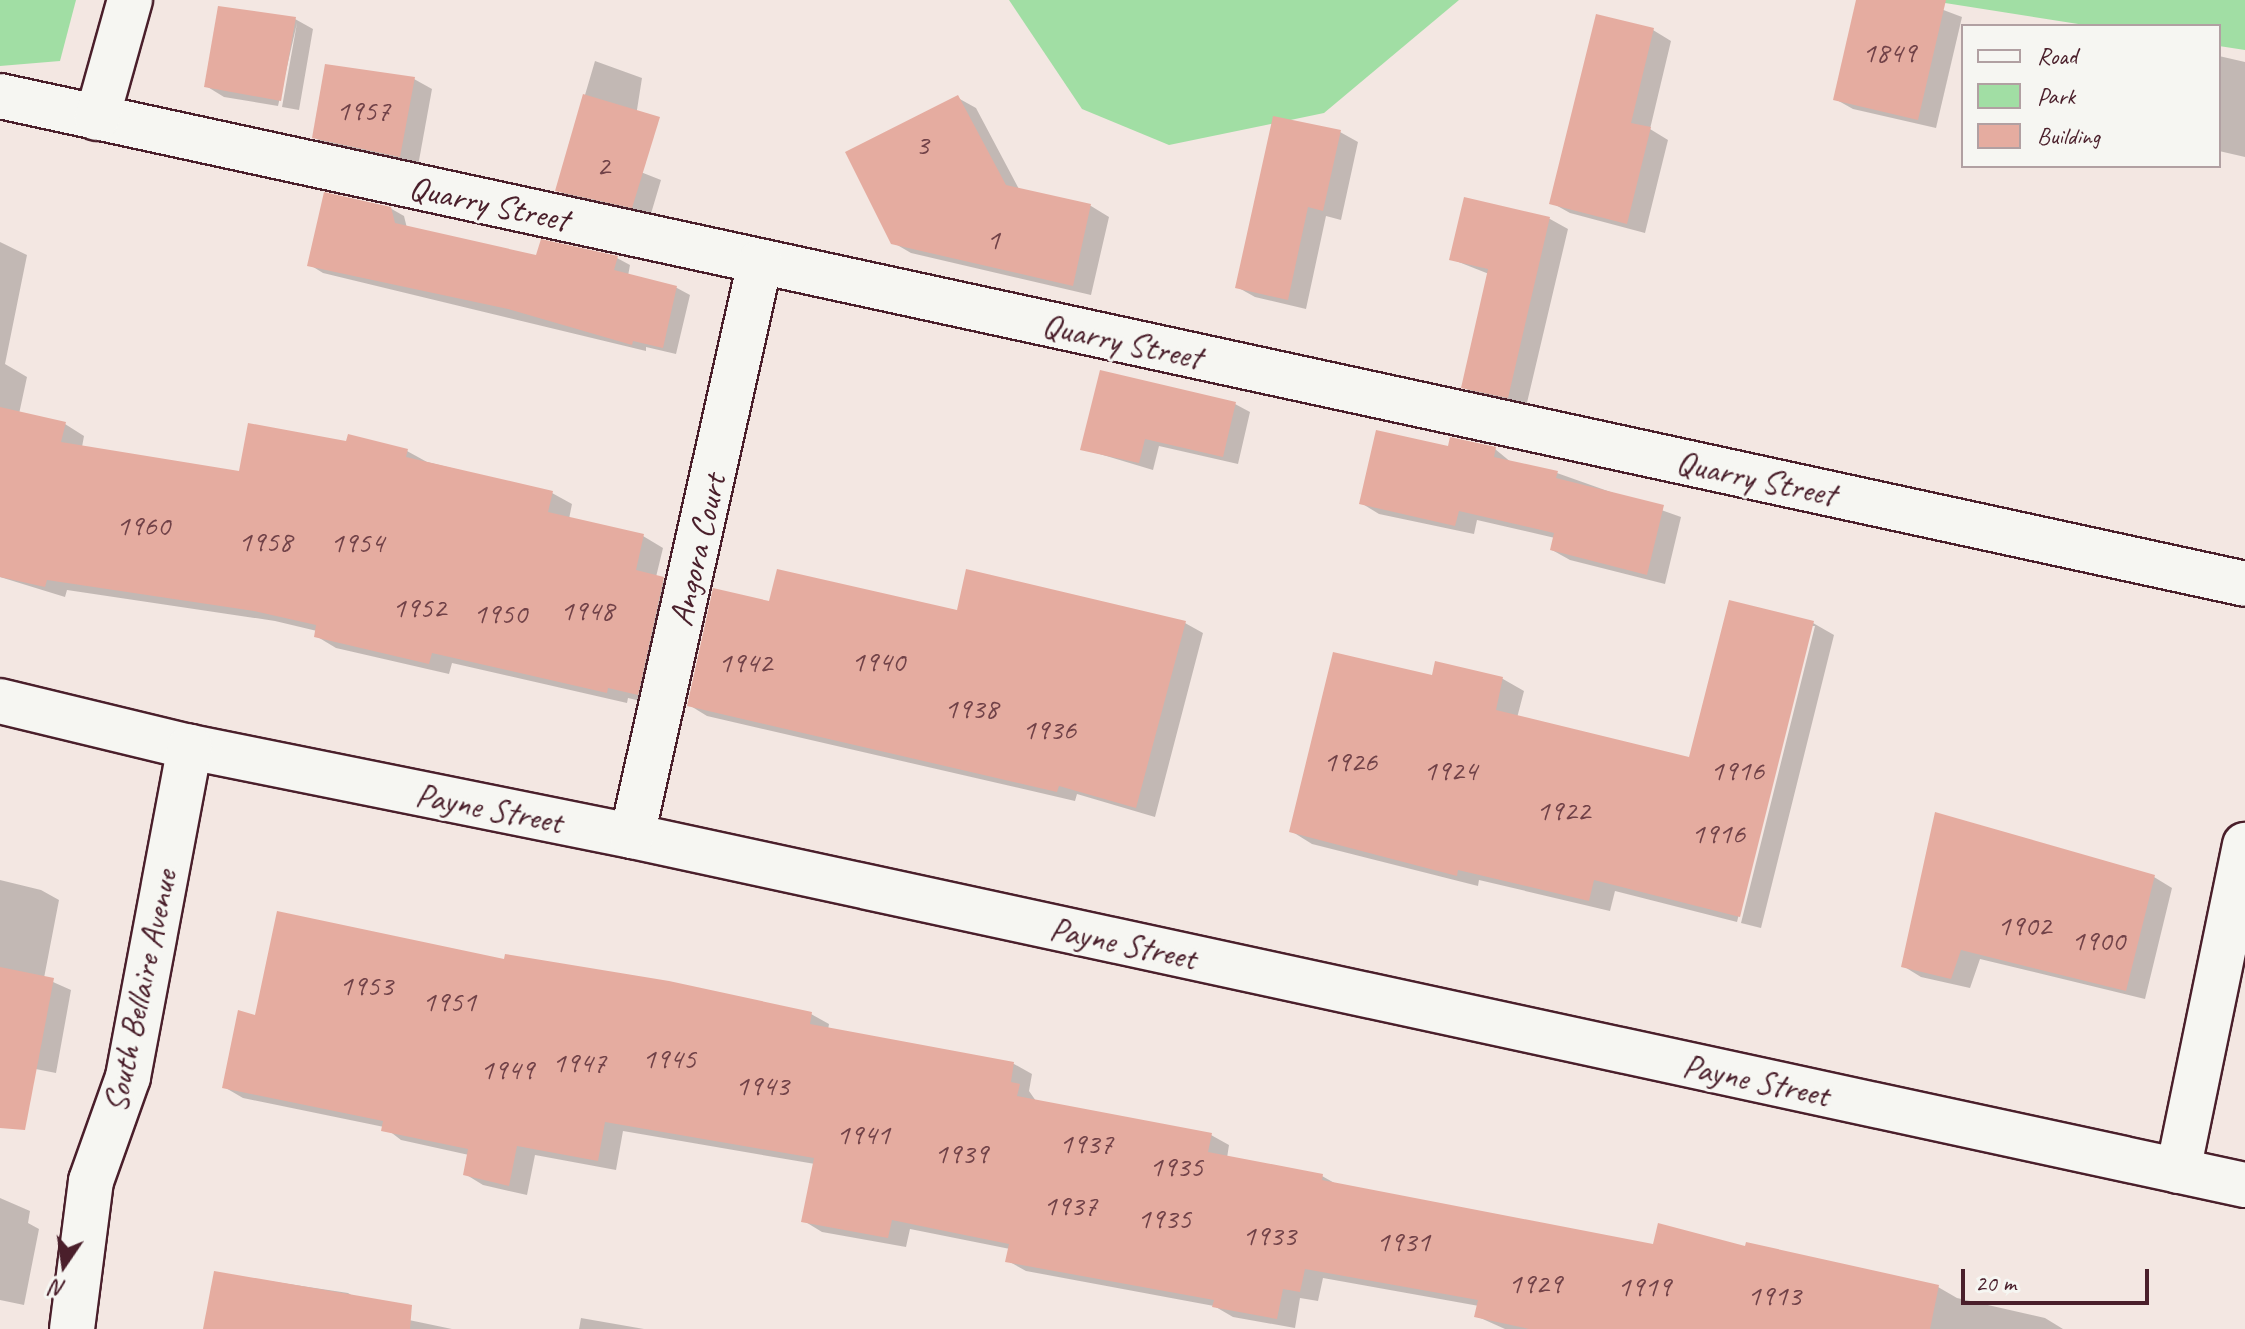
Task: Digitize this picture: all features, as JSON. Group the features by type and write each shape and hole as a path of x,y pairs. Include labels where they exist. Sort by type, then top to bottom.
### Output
{"street":[{"path":"97,118 130,0"},
{"name":"Quarry Street","path":"0,96 2245,584"},
{"name":"Angora Court","path":"632,836 760,262"},
{"name":"Payne Street","path":"0,701 190,747 632,836 2245,1185"},
{"name":"South Bellaire Avenue","path":"72,1329 91,1181 128,1077 190,747"},
{"path":"2178,1171 2245,845"}],"green space":[{"path":"0,0 76,0 60,61 0,66"},
{"path":"1009,0 1459,0 1324,113 1169,145 1082,109"},
{"path":"1926,0 2245,0 2245,50 2221,46 2221,24 2078,24"}],"building":[{"path":"1856,0 1946,0 1918,120 1833,100"},
{"path":"218,6 296,17 281,101 204,87"},
{"path":"1596,14 1654,28 1631,123 1651,127 1627,224 1549,204"},
{"path":"325,64 415,77 400,157 312,138"},
{"path":"583,94 660,117 632,208 555,191"},
{"path":"958,95 1006,185 1091,204 1073,286 891,244 845,152"},
{"path":"1273,116 1341,130 1323,211 1308,207 1288,300 1235,288"},
{"path":"324,192 391,207 395,223 536,255 541,239 618,256 614,270 677,286 663,348 633,341 632,345 508,309 307,266"},
{"path":"1464,197 1550,217 1508,398 1461,388 1488,269 1449,260"},
{"path":"1100,370 1236,402 1223,457 1145,439 1139,463 1080,450"},
{"path":"0,407 66,422 61,442 239,471 248,423 346,441 348,434 408,449 406,457 553,491 548,512 644,534 636,570 664,577 638,695 608,688 607,693 432,653 429,664 314,637 316,625 254,611 47,580 45,587 0,577"},
{"path":"1376,430 1448,446 1450,437 1496,447 1494,457 1558,471 1556,478 1664,505 1647,575 1550,550 1554,533 1459,511 1455,526 1359,504"},
{"path":"777,569 957,610 966,569 1186,621 1136,808 1059,786 1057,792 687,706 713,588 769,601"},
{"path":"1729,600 1814,621 1740,917 1594,880 1589,901 1458,870 1457,876 1289,832 1333,652 1432,675 1435,661 1503,677 1496,710 1689,757"},
{"path":"1935,812 2155,875 2126,991 1961,950 1951,979 1901,967"},
{"path":"277,911 504,959 505,954 669,981 812,1012 810,1024 1014,1062 1011,1082 1020,1084 1017,1096 1212,1133 1208,1152 1323,1174 1322,1180 1653,1244 1658,1223 1745,1246 1746,1242 1939,1285 1930,1329 1529,1329 1474,1317 1478,1300 1305,1269 1300,1292 1283,1289 1277,1319 1212,1307 1214,1300 1005,1262 1009,1244 892,1220 888,1238 801,1222 814,1158 605,1122 598,1161 517,1146 509,1186 463,1175 468,1149 381,1131 383,1121 222,1088 238,1010 255,1015"},
{"path":"0,967 54,978 25,1130 0,1128"},
{"path":"214,1271 412,1305 410,1329 203,1329"}]}
